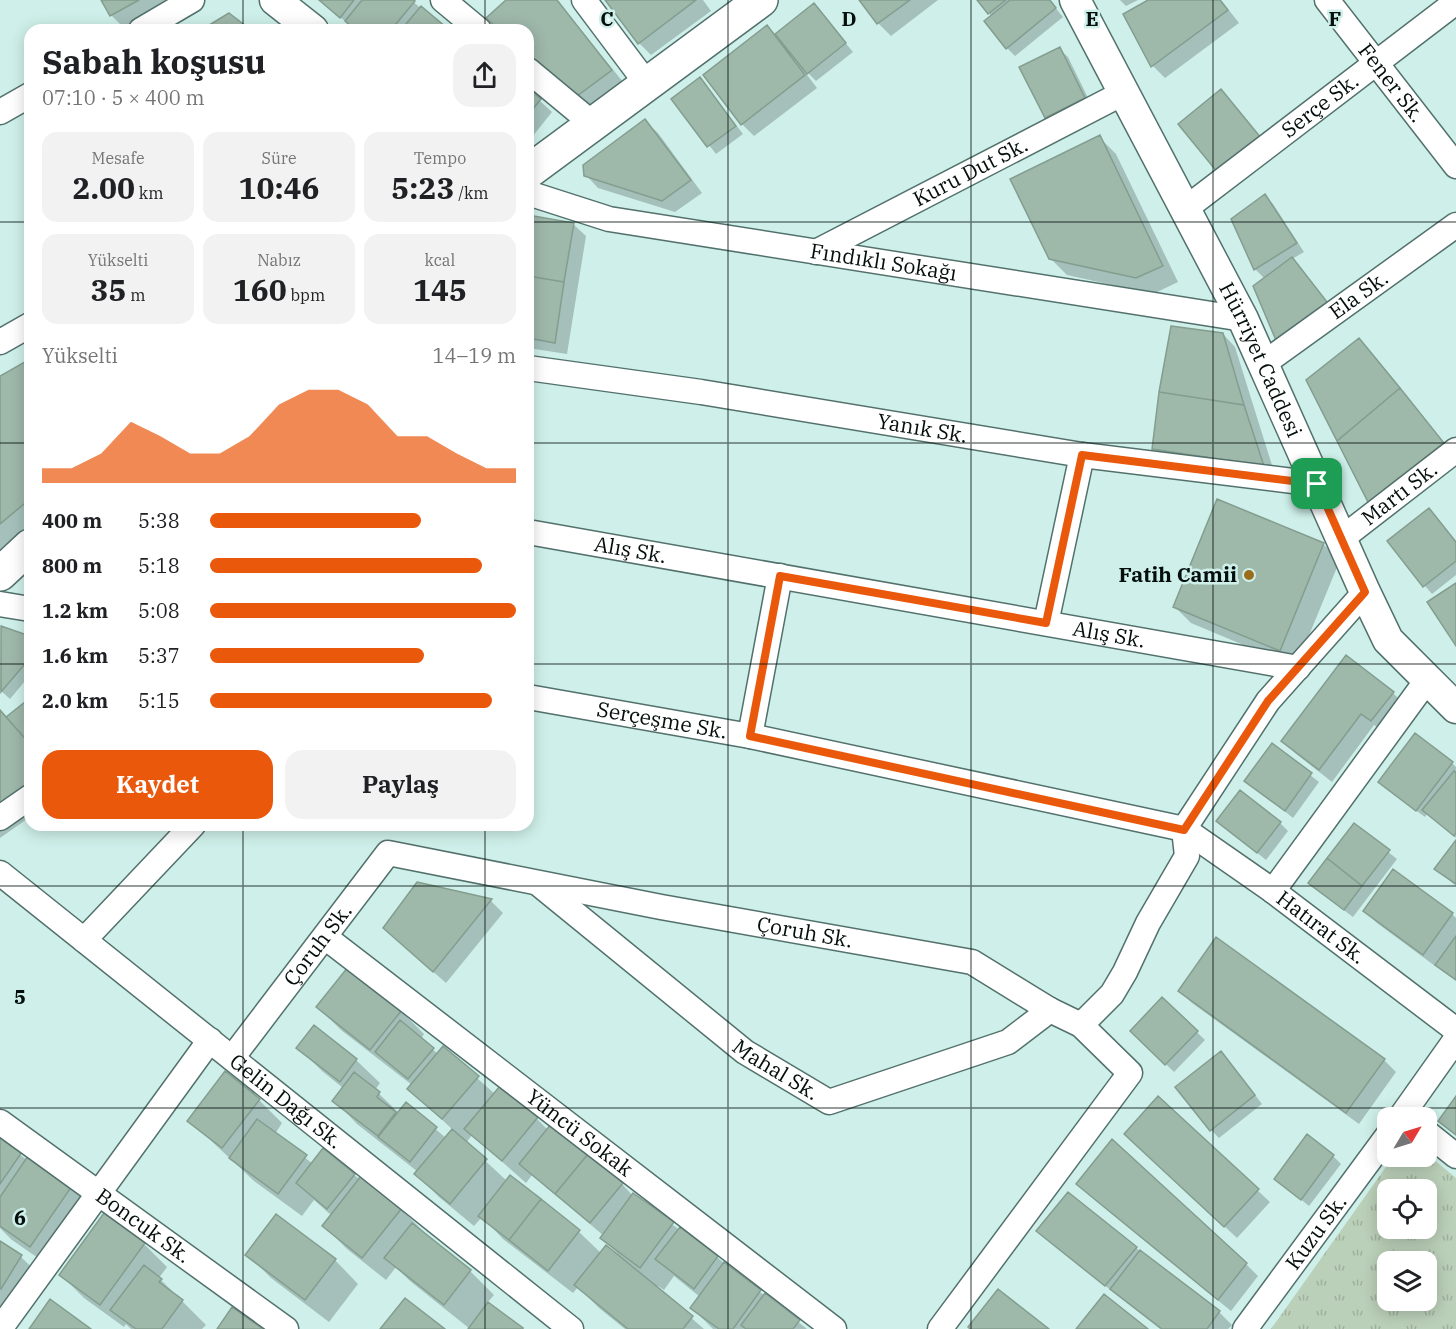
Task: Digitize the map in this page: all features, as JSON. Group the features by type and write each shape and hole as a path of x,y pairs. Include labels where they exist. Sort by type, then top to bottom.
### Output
{"main road":[{"path":"534,168 761,0"},
{"path":"0,574 24,552"}],"street":[{"path":"151,24 192,0"},
{"path":"275,0 305,24"},
{"path":"442,0 472,24"},
{"path":"585,0 647,84"},
{"name":"Hürriyet Caddesi","path":"1075,0 1243,319 1388,640 1446,693"},
{"name":"Fener Sk.","path":"1327,0 1456,166"},
{"name":"Serçe Sk.","path":"1185,210 1456,2"},
{"path":"534,75 593,124"},
{"name":"Kuru Dut Sk.","path":"816,252 1125,92"},
{"path":"0,112 24,98"},
{"name":"Fındıklı Sokağı","path":"534,195 609,219 1243,319"},
{"name":"Ela Sk.","path":"1263,364 1456,225"},
{"path":"0,342 24,328"},
{"name":"Yanık Sk.","path":"534,369 701,392 1082,455 1317,484"},
{"name":"Martı Sk.","path":"1341,539 1456,450"},
{"path":"1046,623 1082,455"},
{"name":"Alış Sk.","path":"534,533 1298,668"},
{"path":"750,736 780,576"},
{"path":"1080,1025 1112,994 1125,972 1148,923 1186,856 1184,830 1268,701 1365,592"},
{"path":"0,604 24,608"},
{"path":"1273,891 1446,693"},
{"name":"Serçeşme Sk.","path":"534,698 750,736 1184,830"},
{"path":"0,818 24,801"},
{"name":"Hatırat Sk.","path":"1184,830 1273,891 1456,1030"},
{"path":"84,940 188,831"},
{"name":"Çoruh Sk.","path":"232,1058 388,853 661,907 972,962 1050,1010 1080,1025 1130,1073 940,1329"},
{"name":"Gelin Dağı Sk.","path":"0,873 571,1329"},
{"name":"Mahal Sk.","path":"538,883 745,1052 829,1102 1008,1042 1050,1010"},
{"name":"Yüncü Sokak","path":"325,937 834,1329"},
{"path":"1410,1107 1456,1039"},
{"path":"0,1329 210,1040"},
{"name":"Boncuk Sk.","path":"0,1122 286,1329"},
{"path":"1437,1141 1456,1156"},
{"name":"Kuzu Sk.","path":"1245,1329 1377,1149"}],"green space":[{"path":"1437,1162 1456,1178 1456,1329 1271,1329 1377,1180 1377,1239 1437,1239 1437,1179 1377,1179 1386,1167 1437,1167"}],"building":[{"path":"101,0 139,0 110,16"},
{"path":"319,0 354,0 340,18"},
{"path":"362,0 415,1 396,24 348,24 345,21"},
{"path":"506,0 557,0 612,70 577,96 534,59 534,24 493,24 486,18"},
{"path":"605,0 696,0 638,44"},
{"path":"859,0 910,0 877,24"},
{"path":"977,0 1006,0 988,14"},
{"path":"1010,0 1050,0 1056,8 1006,49 984,21"},
{"path":"1148,0 1220,0 1228,10 1151,67 1123,14"},
{"path":"814,3 846,43 807,74 775,34"},
{"path":"421,6 442,24 406,24"},
{"path":"229,13 243,24 211,24"},
{"path":"767,25 805,75 741,125 703,75"},
{"path":"1060,47 1085,98 1045,118 1019,67"},
{"path":"700,77 736,126 707,147 671,99"},
{"path":"1221,89 1261,138 1218,173 1178,124"},
{"path":"534,93 541,99 534,108"},
{"path":"645,119 691,180 662,201 584,176 583,165"},
{"path":"1100,135 1163,266 1136,278 1049,259 1010,179"},
{"path":"1265,194 1297,243 1254,270 1231,219"},
{"path":"534,216 574,223 564,282 534,277"},
{"path":"1292,257 1331,307 1278,345 1253,286"},
{"path":"534,277 564,282 555,343 534,339"},
{"path":"1171,326 1223,333 1244,405 1159,392"},
{"path":"1359,338 1400,388 1337,441 1306,380"},
{"path":"24,362 24,504 0,524 0,376"},
{"path":"1400,388 1444,443 1368,502 1337,441"},
{"path":"1159,392 1244,405 1264,466 1152,449"},
{"name":"Fatih Camii","path":"1217,499 1324,543 1280,651 1173,607"},
{"path":"1429,508 1456,542 1456,561 1423,587 1387,541"},
{"path":"1456,583 1456,646 1427,602"},
{"path":"1,626 24,634 24,665 1,692"},
{"path":"1346,655 1394,692 1371,721 1361,714 1319,770 1281,741"},
{"path":"24,703 24,737 6,717"},
{"path":"0,710 24,737 24,794 0,810"},
{"path":"1415,733 1453,762 1416,811 1378,782"},
{"path":"1272,743 1312,773 1285,811 1244,781"},
{"path":"1454,771 1456,772 1456,833 1454,836 1422,810"},
{"path":"1240,790 1281,822 1257,853 1216,821"},
{"path":"1354,823 1390,850 1362,886 1327,858"},
{"path":"1456,840 1456,884 1434,869"},
{"path":"1327,858 1362,886 1344,910 1308,883"},
{"path":"1393,869 1453,913 1423,955 1363,911"},
{"path":"417,882 492,899 433,972 383,928"},
{"path":"1456,936 1456,980 1435,965"},
{"path":"1216,937 1385,1059 1346,1113 1178,991"},
{"path":"348,967 402,1010 370,1050 316,1007"},
{"path":"1162,997 1198,1031 1165,1065 1130,1031"},
{"path":"400,1020 434,1048 408,1079 375,1052"},
{"path":"314,1025 357,1059 340,1082 296,1048"},
{"path":"443,1046 479,1076 442,1119 407,1089"},
{"path":"1221,1051 1255,1095 1210,1131 1175,1087"},
{"path":"225,1071 260,1099 222,1148 187,1121"},
{"path":"354,1072 380,1092 377,1097 396,1112 378,1136 332,1101"},
{"path":"500,1086 538,1117 502,1161 464,1129"},
{"path":"1158,1096 1259,1189 1224,1227 1124,1134"},
{"path":"1456,1096 1456,1135 1438,1121"},
{"path":"406,1102 437,1127 410,1162 378,1137"},
{"path":"257,1119 307,1155 278,1194 229,1158"},
{"path":"551,1124 588,1154 555,1194 519,1164"},
{"path":"452,1129 487,1159 450,1204 414,1174"},
{"path":"1307,1134 1334,1155 1301,1200 1274,1179"},
{"path":"0,1137 22,1152 0,1184"},
{"path":"1112,1139 1247,1263 1218,1300 1076,1184"},
{"path":"323,1148 355,1174 327,1209 296,1183"},
{"path":"588,1154 623,1183 590,1223 555,1194"},
{"path":"28,1156 72,1186 30,1247 0,1226 0,1197"},
{"path":"510,1175 541,1199 509,1240 478,1216"},
{"path":"361,1176 402,1208 362,1258 322,1226"},
{"path":"1068,1192 1137,1247 1105,1286 1036,1231"},
{"path":"633,1193 674,1222 640,1268 600,1238"},
{"path":"541,1199 580,1230 548,1271 509,1240"},
{"path":"104,1213 145,1243 100,1305 59,1275"},
{"path":"276,1214 336,1259 305,1300 245,1255"},
{"path":"412,1223 471,1270 444,1305 384,1258"},
{"path":"680,1227 718,1256 694,1289 655,1259"},
{"path":"0,1241 22,1255 1,1289 0,1288"},
{"path":"606,1245 693,1316 683,1329 628,1329 574,1285"},
{"path":"1140,1250 1220,1311 1207,1329 1162,1329 1110,1289"},
{"path":"724,1262 761,1290 733,1329 719,1329 690,1308"},
{"path":"144,1265 162,1279 159,1282 183,1300 162,1329 136,1329 110,1310"},
{"path":"998,1289 1049,1329 970,1329 968,1327"},
{"path":"765,1293 800,1320 793,1329 746,1329 741,1325"},
{"path":"1104,1294 1148,1329 1076,1329"},
{"path":"405,1298 445,1329 380,1329"},
{"path":"50,1299 91,1329 29,1329"},
{"path":"488,1302 523,1328 523,1329 468,1329"},
{"path":"232,1307 263,1329 217,1329"}],"place":[{"name":"Fatih Camii","path":"1249,575"}],"route":[{"path":"1082,455 1317,484 1365,592 1268,701 1184,830 750,736 780,576 1046,623 1082,455"}]}
